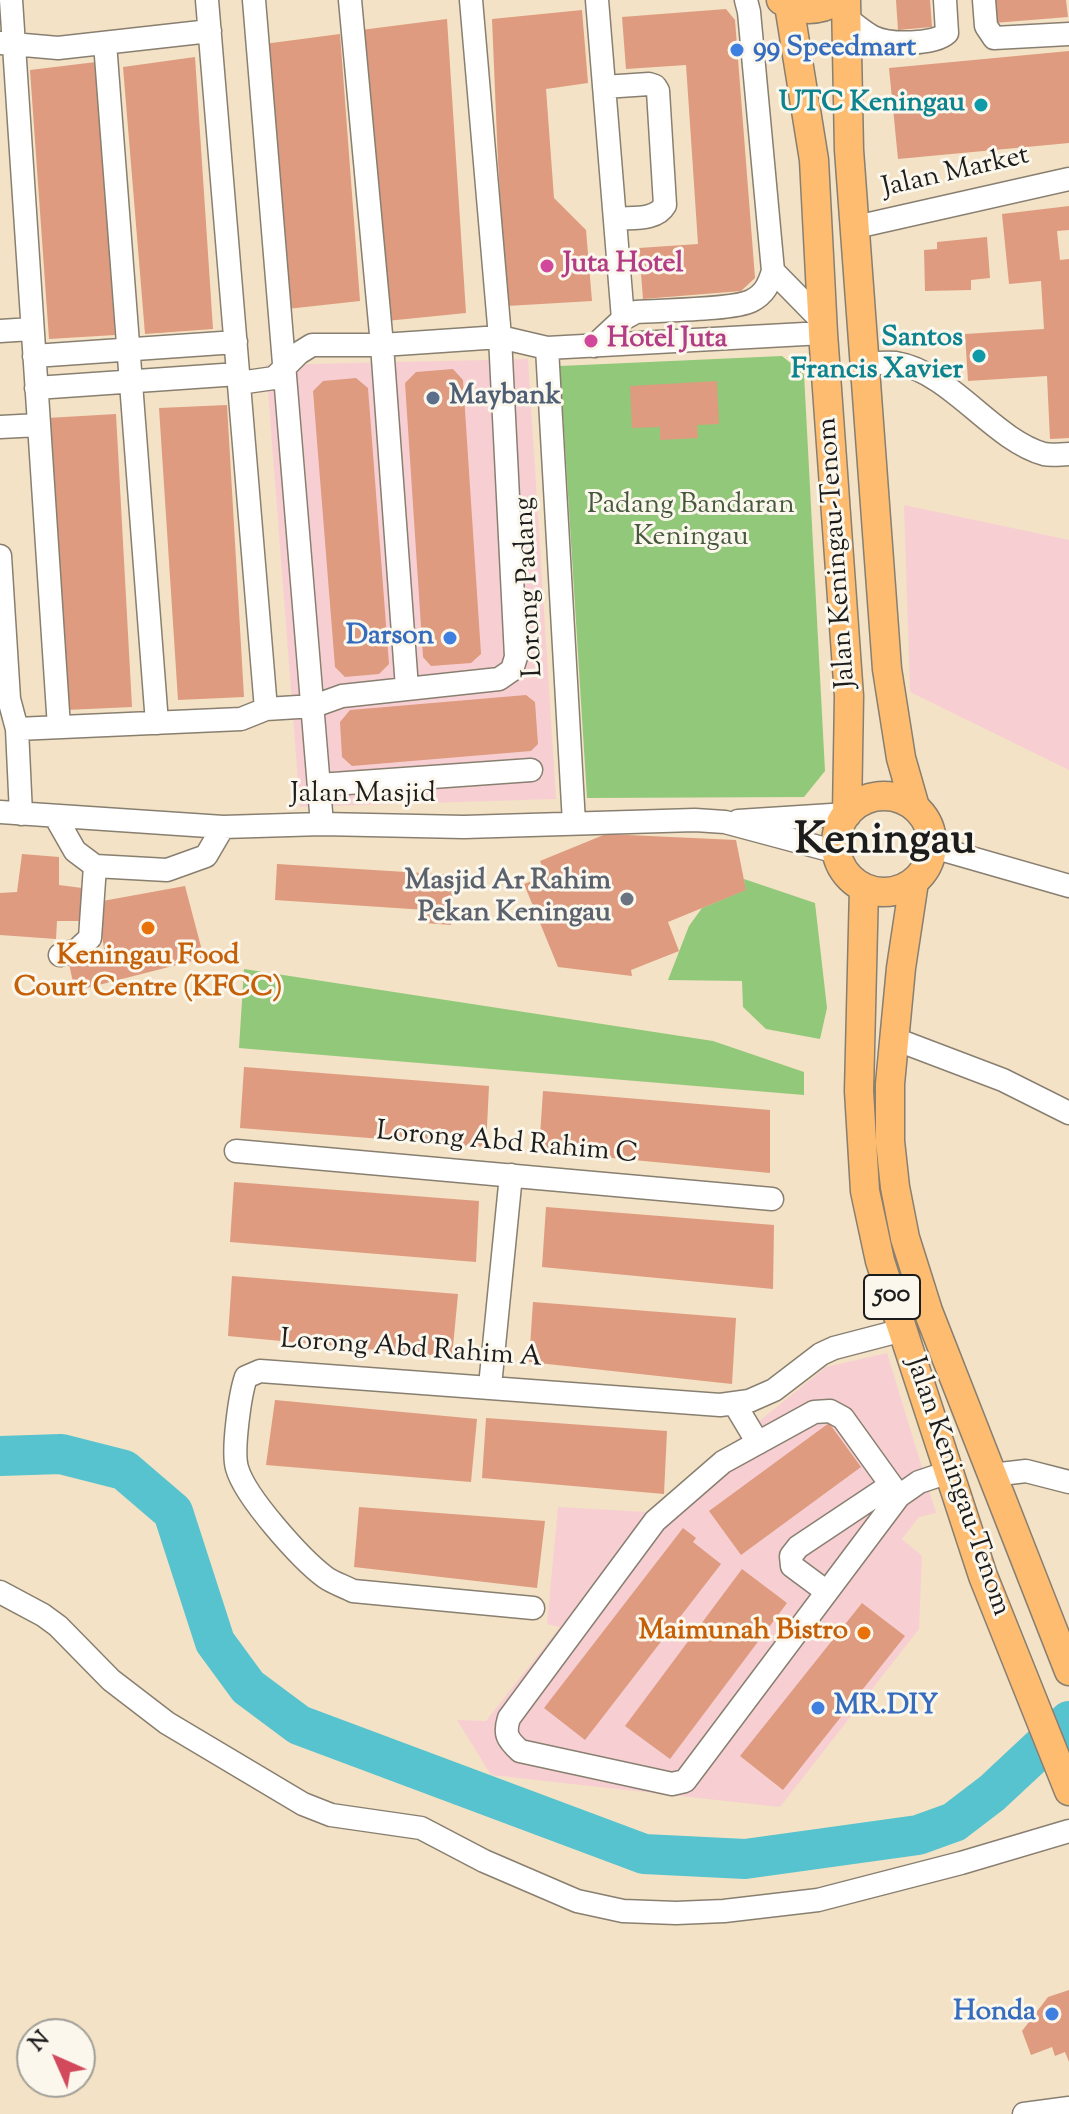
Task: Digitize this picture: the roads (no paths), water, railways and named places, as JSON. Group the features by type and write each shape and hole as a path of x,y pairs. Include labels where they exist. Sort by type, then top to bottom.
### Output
{"main road":[{"path":"785,3 804,10 843,6"},
{"name":"Jalan Keningau-Tenom","path":"785,3 814,160 849,696 847,814"},
{"name":"Jalan Keningau-Tenom","path":"843,6 849,150 887,669 901,758 915,807"},
{"path":"914,882 889,892 864,888 846,873 837,852 840,826 858,804 887,796 902,799 925,818 933,847"},
{"name":"500","path":"914,882 923,872 933,847"},
{"name":"Jalan Keningau-Tenom","path":"914,882 901,968 890,1084 890,1141 895,1187 905,1238 928,1311 1066,1663"},
{"name":"Jalan Keningau-Tenom","path":"864,888 859,1091 865,1191 880,1261 983,1576 1068,1790"}],"street":[{"path":"11,0 7,42 32,329 59,727"},
{"path":"207,0 266,709"},
{"path":"254,0 322,824"},
{"path":"350,0 382,345 407,688"},
{"path":"17,729 241,719 266,709 314,706 342,696 499,679 512,670 516,657 500,337 471,0"},
{"path":"597,0 623,319"},
{"path":"594,346 623,319 636,312 742,304 761,295 769,285 773,271 746,0"},
{"path":"843,6 874,37 892,42 936,40 947,33 945,0"},
{"path":"984,0 987,31 994,38 1069,34"},
{"path":"7,42 58,48 210,31"},
{"path":"105,43 157,723"},
{"path":"604,87 649,84 658,91 665,205 661,212 654,215 615,219"},
{"name":"Jalan Market","path":"856,227 1069,179"},
{"path":"773,271 823,328"},
{"path":"36,388 131,381 269,380 312,345 382,345 500,337 547,348 823,328"},
{"path":"0,331 32,329"},
{"path":"34,356 236,342"},
{"name":"Lorong Padang","path":"547,348 574,823"},
{"path":"864,364 906,366 973,406 1025,446 1047,455 1069,454"},
{"path":"0,427 39,425"},
{"path":"0,556 9,699 17,729 11,813"},
{"path":"319,785 531,770"},
{"name":"Jalan Masjid","path":"11,813 223,827 322,824 464,827 695,820 725,822"},
{"path":"725,822 847,814"},
{"path":"55,816 75,851 95,866 167,870 206,856 223,827"},
{"path":"725,822 837,852"},
{"path":"933,847 1069,886"},
{"path":"60,955 77,950 90,938 95,866"},
{"path":"895,1039 1003,1080 1069,1113"},
{"name":"Lorong Abd Rahim C","path":"236,1151 772,1199"},
{"path":"490,1386 511,1175"},
{"name":"Lorong Abd Rahim A","path":"533,1608 353,1591 329,1580 306,1561 244,1487 236,1466 241,1392 246,1377 260,1371 720,1405 749,1401 774,1390 821,1354 903,1330"},
{"path":"734,1403 758,1443"},
{"path":"830,1411 843,1418 895,1491 827,1592 685,1781 672,1784 520,1751 508,1740 505,1731 509,1718 655,1521 723,1462 814,1412 830,1411"},
{"path":"992,1475 1026,1471 1069,1482"},
{"path":"827,1592 792,1566 791,1556 798,1547 895,1491 949,1472"},
{"path":"0,1592 58,1626 111,1680 167,1723 279,1791 331,1815 421,1828 484,1861 577,1901 623,1911 676,1913 818,1900 1069,1831"},
{"path":"1024,2114 1069,2108"}],"waterway":[{"path":"0,1456 61,1454 124,1470 173,1512 215,1642 248,1687 299,1725 644,1854 745,1859 918,1835 954,1822 992,1793 1069,1721"}],"place":[{"name":"99 Speedmart","path":"737,50"},
{"name":"UTC Keningau","path":"981,105"},
{"name":"Juta Hotel","path":"547,266"},
{"name":"Hotel Juta","path":"591,341"},
{"name":"Santos Francis Xavier","path":"979,356"},
{"name":"Maybank","path":"433,398"},
{"name":"Darson","path":"450,638"},
{"name":"Masjid Ar Rahim Pekan Keningau","path":"627,899"},
{"name":"Keningau Food Court Centre (KFCC)","path":"148,928"},
{"name":"Maimunah Bistro","path":"864,1633"},
{"name":"MR.DIY","path":"818,1708"},
{"name":"Honda","path":"1052,2014"}],"district":[{"name":"Keningau","path":"885,845"}],"park label":[{"name":"Padang Bandaran Keningau","path":"691,523"}]}
